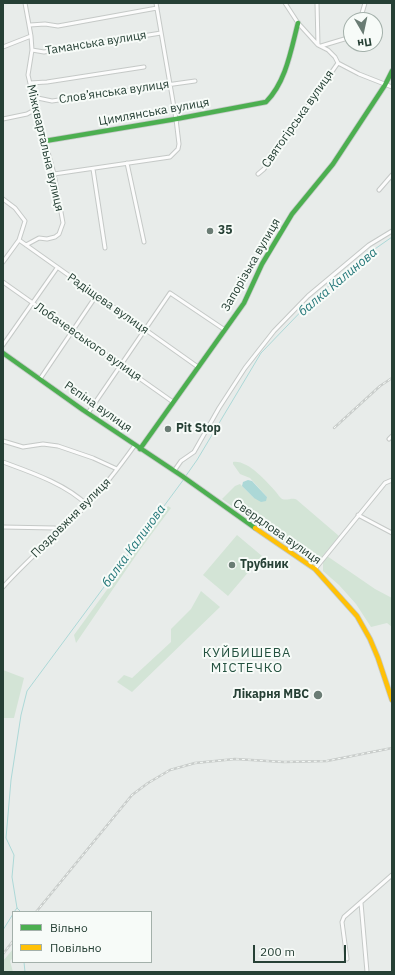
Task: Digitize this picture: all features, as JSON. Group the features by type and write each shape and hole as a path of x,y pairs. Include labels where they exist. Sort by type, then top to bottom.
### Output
{"street":[{"name":"Міжквартальна вулиця","path":"25,3 30,25 32,50 28,76 54,174 63,223 61,230 55,237 47,239 39,238 26,245"},
{"path":"54,174 170,157 178,150 179,144 176,119 156,3"},
{"path":"286,3 298,23 319,45 328,50 335,57 338,63 359,74 392,87"},
{"path":"317,3 319,45"},
{"path":"30,25 58,26 157,8"},
{"name":"Цимлянська вулиця","path":"45,141 266,102 273,96 280,83 298,23"},
{"name":"Таманська вулиця","path":"32,50 44,52 161,33"},
{"name":"Таманська вулиця","path":"3,47 31,36"},
{"path":"319,45 343,39"},
{"name":"Святогірська вулиця","path":"258,174 264,169 338,63"},
{"path":"30,83 47,82 144,67"},
{"name":"Запорізька вулиця","path":"140,448 244,303 262,264 292,214 333,164 385,85 392,71"},
{"name":"Слов’янська вулиця","path":"33,97 52,101 195,81"},
{"path":"3,119 27,114 36,109"},
{"path":"127,163 144,242"},
{"path":"93,169 105,248"},
{"path":"379,190 392,175"},
{"path":"3,199 15,208 25,221 19,240 3,262"},
{"path":"174,471 182,461 194,452 219,408 245,368 274,331 308,296 369,244 392,230"},
{"name":"Радіщева вулиця","path":"19,240 198,367"},
{"path":"3,345 57,268"},
{"name":"Лобачевського вулиця","path":"3,282 173,402"},
{"path":"88,413 170,293 225,330"},
{"path":"40,379 96,296"},
{"name":"Рєпіна вулиця","path":"3,353 88,413 182,476"},
{"path":"389,439 392,436"},
{"path":"3,441 23,447 43,444 58,446 93,458 117,469"},
{"name":"Поздовжня вулиця","path":"3,587 17,571 87,505 135,445"},
{"path":"3,462 45,479 79,497 87,505"},
{"name":"Свердлова вулиця","path":"182,476 314,569 357,616 370,639 378,658 392,700"},
{"path":"314,569 385,483 392,480"},
{"path":"358,515 392,533"},
{"path":"3,527 54,528 61,530"},
{"path":"347,959 342,922 344,917 392,875"},
{"path":"360,903 367,972"}],"green space":[{"path":"233,462 245,464 251,468 272,487 282,499 297,500 339,536 315,565 222,499 235,486 240,484 254,498 267,497 250,478 240,474"},
{"path":"168,506 171,508 139,551 76,643 74,635"},
{"name":"Трубник","path":"237,535 262,556 228,596 203,575"},
{"path":"327,556 375,589 392,598 392,627 387,623 371,627 356,604 339,585 323,571 323,562"},
{"path":"201,591 220,607 132,692 117,682 124,675 132,678 171,642 171,629 191,609"},
{"path":"3,670 24,678 14,718 3,718"},
{"path":"12,950 12,959 10,961 13,972 3,972 3,961"}],"water":[{"path":"248,480 252,481 267,497 266,501 261,502 254,498 242,486 243,482"}],"waterway":[{"name":"балка Калинова","path":"185,477 197,460 261,353 313,299 372,251 392,237"},
{"name":"балка Калинова","path":"20,911 17,908 12,877 14,855 6,838 11,780 21,715 27,691 184,479"},
{"path":"3,930 12,916"},
{"name":"балка Калинова","path":"24,963 25,972"}],"railway":[{"path":"334,428 380,386 392,378"},
{"path":"37,911 132,795 148,783 170,770 195,763 235,759 284,762 327,761 392,748"},
{"path":"3,954 12,942"}],"traffic: fast":[{"path":"45,141 266,102 273,94 283,75 298,23"},
{"path":"140,449 244,303 262,264 292,214 333,164 385,85 392,71"},
{"path":"3,353 255,528"}],"traffic: slow":[{"path":"255,528 315,569 357,616 370,639 378,658 392,700"}],"place":[{"name":"35","path":"210,231"},
{"name":"Pit Stop","path":"168,429"},
{"name":"Трубник","path":"232,565"},
{"name":"Лікарня МВС","path":"318,695"}],"district":[{"name":"КУЙБИШЕВА МІСТЕЧКО","path":"247,660"}]}
